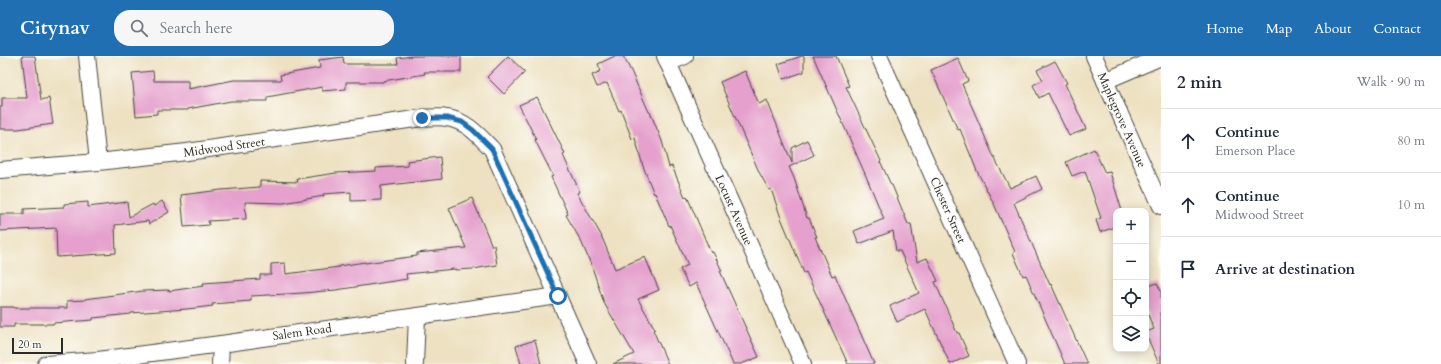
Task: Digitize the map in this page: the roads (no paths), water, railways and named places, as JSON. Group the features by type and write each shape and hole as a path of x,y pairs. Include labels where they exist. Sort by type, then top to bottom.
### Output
{"street":[{"path":"87,56 98,162"},
{"path":"667,60 685,56"},
{"name":"Chester Street","path":"879,56 1018,364"},
{"name":"Maplegrove Avenue","path":"1094,56 1161,206"},
{"path":"1105,81 1161,57"},
{"name":"Locust Avenue","path":"667,60 803,364"},
{"name":"Midwood Street","path":"0,170 98,162 187,152 422,118 447,118 462,122 473,130 492,149 588,364"},
{"name":"Salem Road","path":"46,364 98,360 221,344 558,296"},
{"path":"415,364 417,316"},
{"path":"220,364 221,344"}]}
